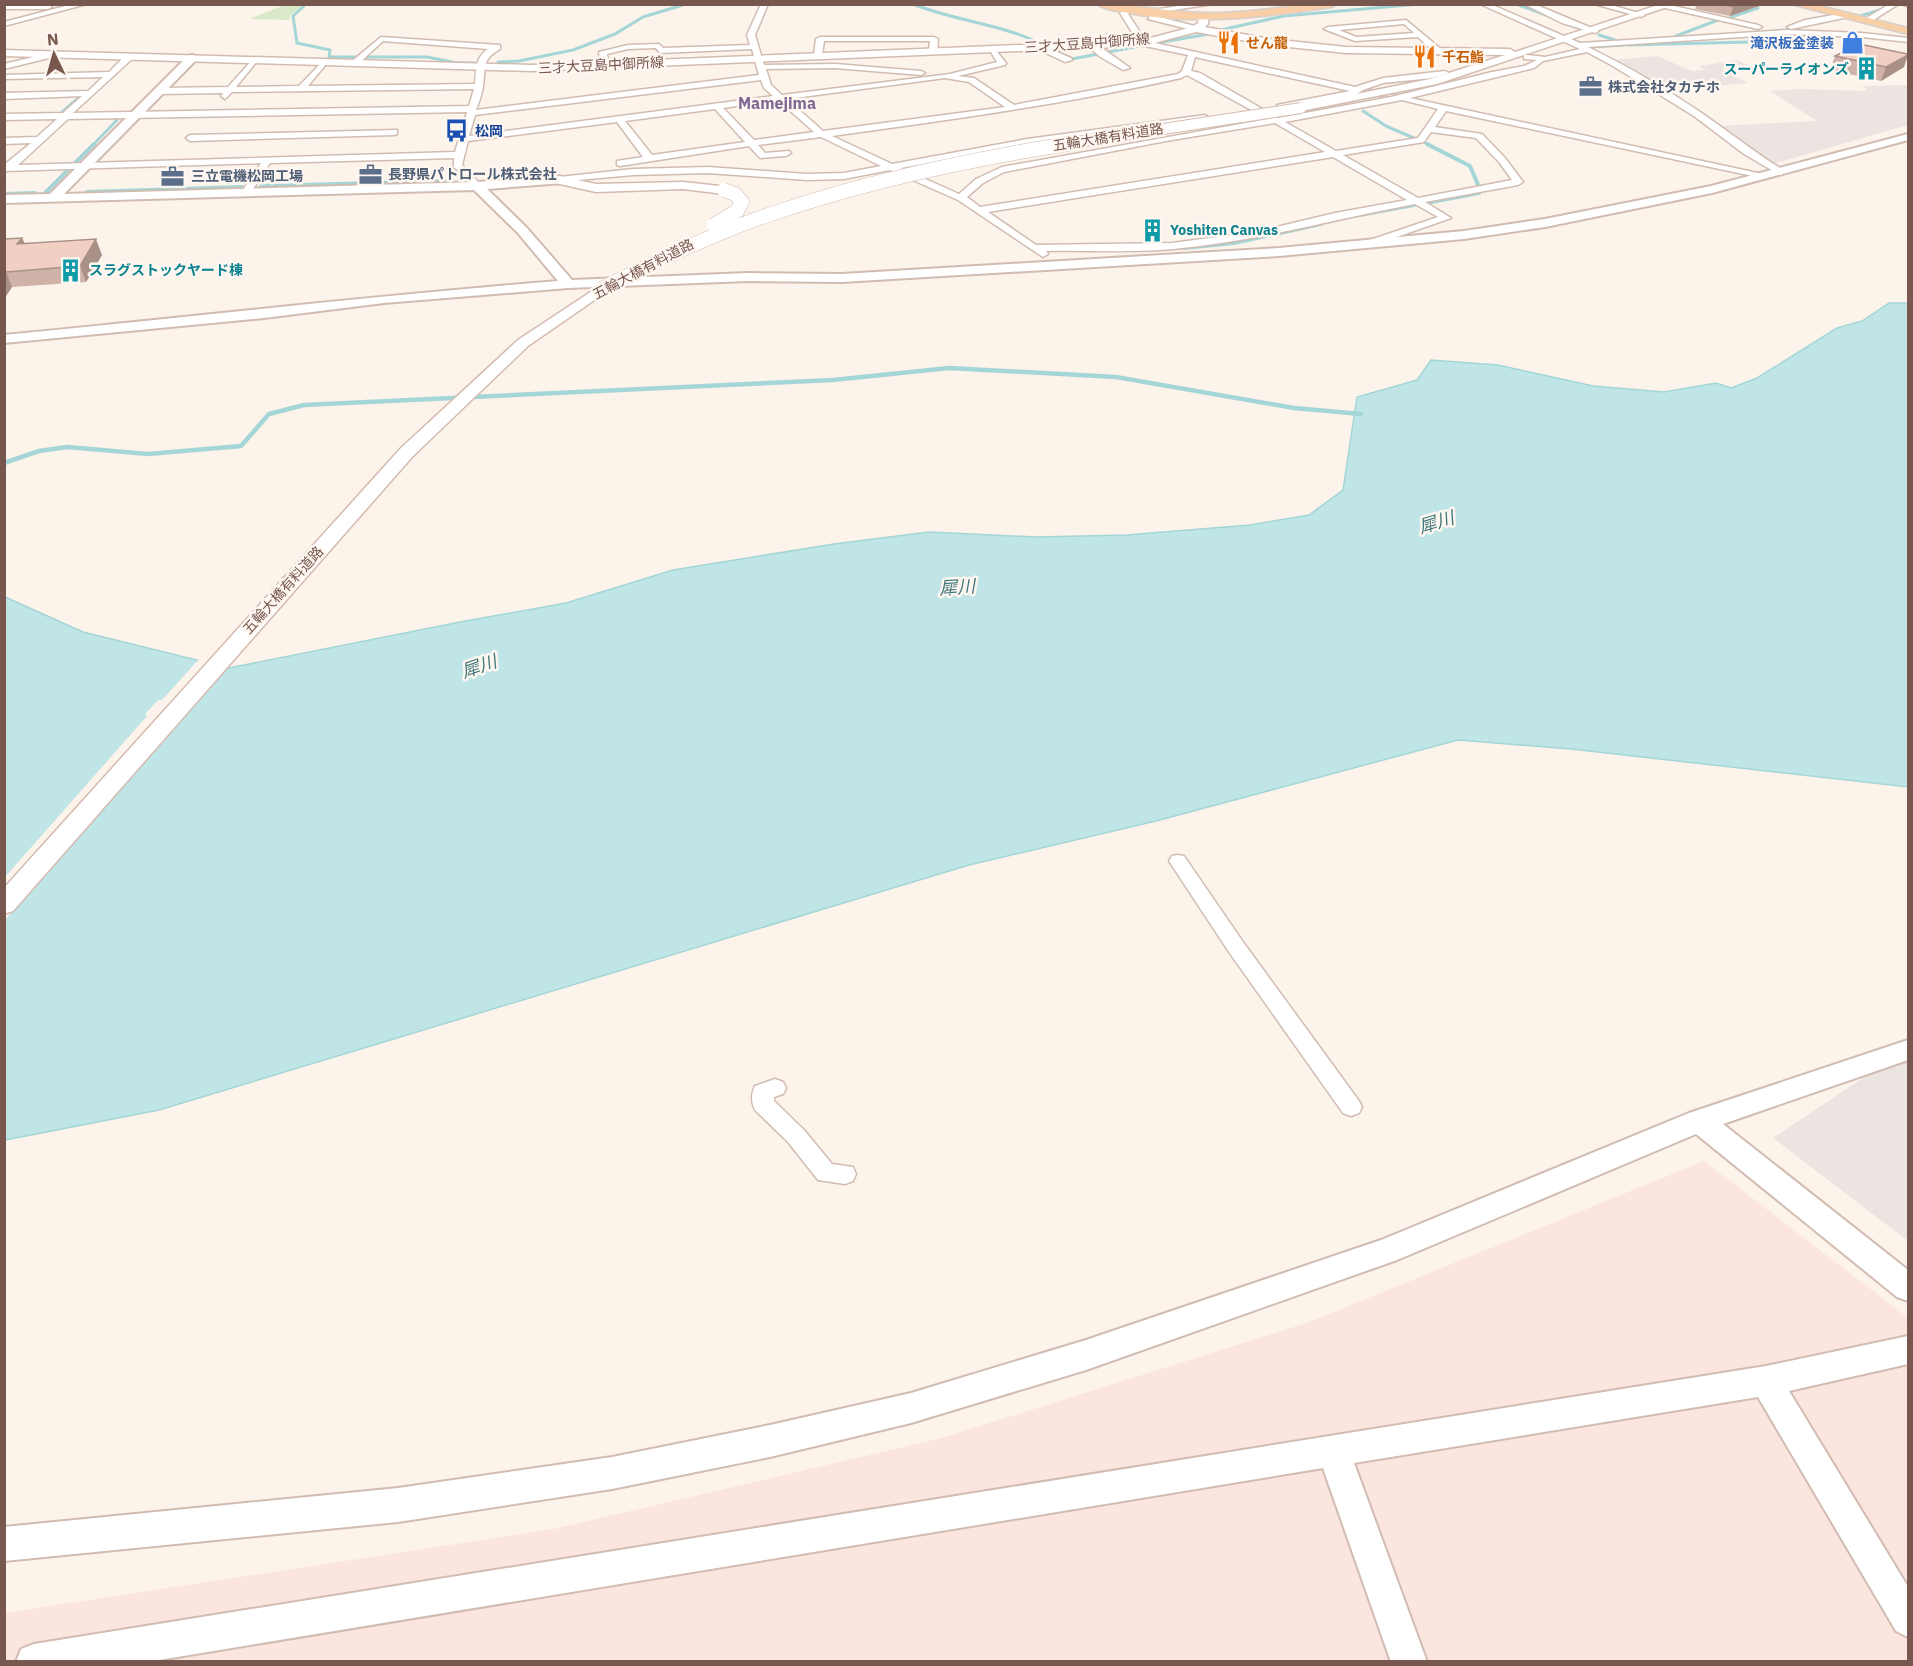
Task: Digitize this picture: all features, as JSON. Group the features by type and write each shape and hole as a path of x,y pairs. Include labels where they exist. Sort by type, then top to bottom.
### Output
{"main road":[{"path":"1102,4 1167,16 1203,18 1248,16 1332,4"},
{"path":"1796,4 1908,31"},
{"name":"三才大豆島中御所線","path":"4,53 323,63 358,59 480,67 760,62 818,55 1041,47 1098,50 1143,43 1196,29 1263,41 1336,50 1502,51 1520,55 1670,5"},
{"path":"1196,29 1203,24 1203,18"},
{"name":"五輪大橋有料道路","path":"4,905 407,452 523,343 601,290 662,257 728,228 802,202 874,182 1032,148 1301,108 1414,87 1520,55"},
{"path":"559,180 579,187 687,185 724,190 740,197 742,202 737,211 727,219 648,257 601,290"}],"street":[{"path":"4,24 84,4"},
{"path":"765,4 751,35 763,77 767,86 820,133 961,198 1046,256 1124,258 1148,261"},
{"path":"1196,29 1149,14 1210,4"},
{"path":"1483,4 1569,40 1616,64 1697,114 1748,152 1780,172"},
{"path":"1531,6 1545,4"},
{"path":"1597,4 1641,15"},
{"path":"1670,5 1783,32 1793,25 1845,15"},
{"path":"1531,6 1595,31"},
{"path":"4,7 70,8"},
{"path":"1186,7 1203,18"},
{"path":"1121,8 1143,43 1368,92"},
{"path":"1867,20 1890,9"},
{"path":"1420,35 1355,39 1328,29 1406,22 1439,52"},
{"path":"1520,55 1542,60 1583,47 1783,32 1844,34 1908,40"},
{"path":"450,35 505,39 485,54 480,67 479,86 458,165 522,230 568,284"},
{"path":"362,41 381,39 497,46"},
{"path":"358,59 381,39"},
{"path":"818,55 820,39 934,39 933,51"},
{"path":"605,64 603,52 627,47 659,46 660,51 753,47"},
{"path":"1041,47 1068,60"},
{"path":"464,139 945,76 1002,63 993,49"},
{"path":"1098,50 1126,68"},
{"path":"1520,55 1540,62 1552,62 1569,52"},
{"path":"4,67 50,55"},
{"path":"559,180 564,174 576,171 649,158 1012,108 1122,90 1181,76 1186,72 1192,55"},
{"path":"7,168 129,57"},
{"path":"53,198 192,58"},
{"path":"204,121 254,60"},
{"path":"760,62 894,70 971,80 1012,108"},
{"path":"961,198 972,184 982,177 1002,170 1400,99 1511,68 1532,67 1540,62"},
{"path":"302,88 323,63"},
{"path":"1186,72 1197,75 1446,218 1374,242"},
{"path":"4,199 477,186 633,172 708,170 822,177 891,167 1026,142 1259,110 1349,95 1354,90 1377,80 1445,73"},
{"path":"4,76 109,74"},
{"path":"7,168 267,161 394,133 471,111 763,77"},
{"path":"4,117 211,113 479,86"},
{"path":"159,91 302,88 342,99 394,133 459,155"},
{"path":"4,96 90,93"},
{"path":"1400,99 1566,136 1762,175"},
{"path":"717,105 763,156 786,153"},
{"path":"979,210 1421,140 1443,109"},
{"path":"916,113 924,119"},
{"path":"619,118 649,158"},
{"path":"1034,248 1152,246 1256,235 1335,216 1518,182 1480,136 1431,129"},
{"path":"183,146 197,130"},
{"path":"190,138 394,133"},
{"path":"1566,136 1574,144"},
{"path":"4,339 264,314 384,299 568,284 748,278 842,278 1279,252 1464,235 1545,223 1712,189 1908,136"},
{"path":"4,141 37,140"},
{"path":"169,163 176,154"},
{"path":"246,193 267,161"},
{"path":"1178,861 1236,947 1351,1107"},
{"path":"4,1544 398,1505 589,1477 770,1441 911,1408 1075,1358 1387,1251 1699,1121 1908,1050"},
{"path":"775,1088 763,1092 763,1104 796,1136 826,1173 845,1174"},
{"path":"1699,1121 1908,1287"},
{"path":"34,1662 114,1654 1766,1381 1908,1350"},
{"path":"1766,1381 1908,1619"},
{"path":"1334,1452 1409,1662"}],"shaded area":[{"path":"1657,56 1692,71 1705,70 1699,66 1737,60 1751,66 1722,69 1748,83 1660,90 1614,60"},
{"path":"1908,85 1908,125 1773,164 1718,126 1817,121 1770,91 1800,89 1864,91 1868,90 1863,86"},
{"path":"1908,1050 1908,1241 1773,1138 1900,1053"},
{"path":"1704,1161 1908,1318 1908,1661 5,1662 5,1613 554,1529 942,1438 1307,1323"}],"green space":[{"path":"285,5 302,6 290,16 290,20 249,19"}],"water":[{"name":"犀川","path":"1889,303 1908,303 1908,787 1571,749 1458,740 1156,821 969,865 159,1110 5,1140 5,597 83,632 229,668 566,603 673,570 834,544 929,532 1036,537 1126,535 1250,525 1309,515 1343,490 1357,397 1417,380 1431,360 1498,365 1593,386 1664,392 1716,383 1731,388 1757,378 1837,328 1862,321"}],"pier":[{"path":"200,658 226,665 5,920 5,877 147,716 145,714 158,700 162,700"}],"building":[{"path":"1722,4 1740,4 1733,7"},
{"path":"1859,44 1908,55 1886,67 1835,56"},
{"path":"22,238 17,244 96,239 80,266 4,273 4,239"}],"waterway":[{"path":"303,4 304,6 293,16 297,43 330,50 329,57 427,57 457,63 477,63"},
{"path":"498,62 519,61 573,50 615,34 643,17 686,4"},
{"path":"913,4 1010,32 1042,44"},
{"path":"1216,31 1284,16 1420,4"},
{"path":"1516,4 1549,16"},
{"path":"1731,17 1758,8"},
{"path":"1860,16 1883,9"},
{"path":"1676,36 1718,20"},
{"path":"1157,43 1209,34"},
{"path":"1622,43 1627,45 1795,41 1802,40 1807,34"},
{"path":"1599,35 1615,40"},
{"path":"1050,48 1072,59 1145,45"},
{"path":"1591,47 1624,45"},
{"path":"71,114 62,112 82,95"},
{"path":"1363,111 1386,126 1416,139"},
{"path":"93,145 117,120 114,118"},
{"path":"1424,142 1430,145"},
{"path":"1427,144 1470,166 1479,187"},
{"path":"74,164 93,145"},
{"path":"45,193 71,167"},
{"path":"487,179 531,177"},
{"path":"261,186 451,181"},
{"path":"87,192 242,187"},
{"path":"4,194 35,193"},
{"path":"1426,203 1479,193"},
{"path":"1354,216 1414,205"},
{"path":"1184,248 1234,243 1321,224"},
{"path":"4,463 39,451 67,447 148,454 241,446 269,414 304,405 833,380 949,368 1116,377 1294,408 1361,414"}],"tunnel":[{"path":"1368,92 1398,98"}],"place":[{"name":"せん龍","path":"1228,43"},
{"name":"滝沢板金塗装","path":"1852,43"},
{"name":"千石鮨","path":"1424,57"},
{"name":"スーパーライオンズ","path":"1867,69"},
{"name":"株式会社タカチホ","path":"1590,87"},
{"name":"松岡","path":"457,131"},
{"name":"長野県パトロール株式会社","path":"370,174"},
{"name":"三立電機松岡工場","path":"173,176"},
{"name":"Yoshiten Canvas","path":"1152,230"},
{"name":"スラグストックヤード棟","path":"71,270"}],"district":[{"name":"Mamejima","path":"777,103"}]}
